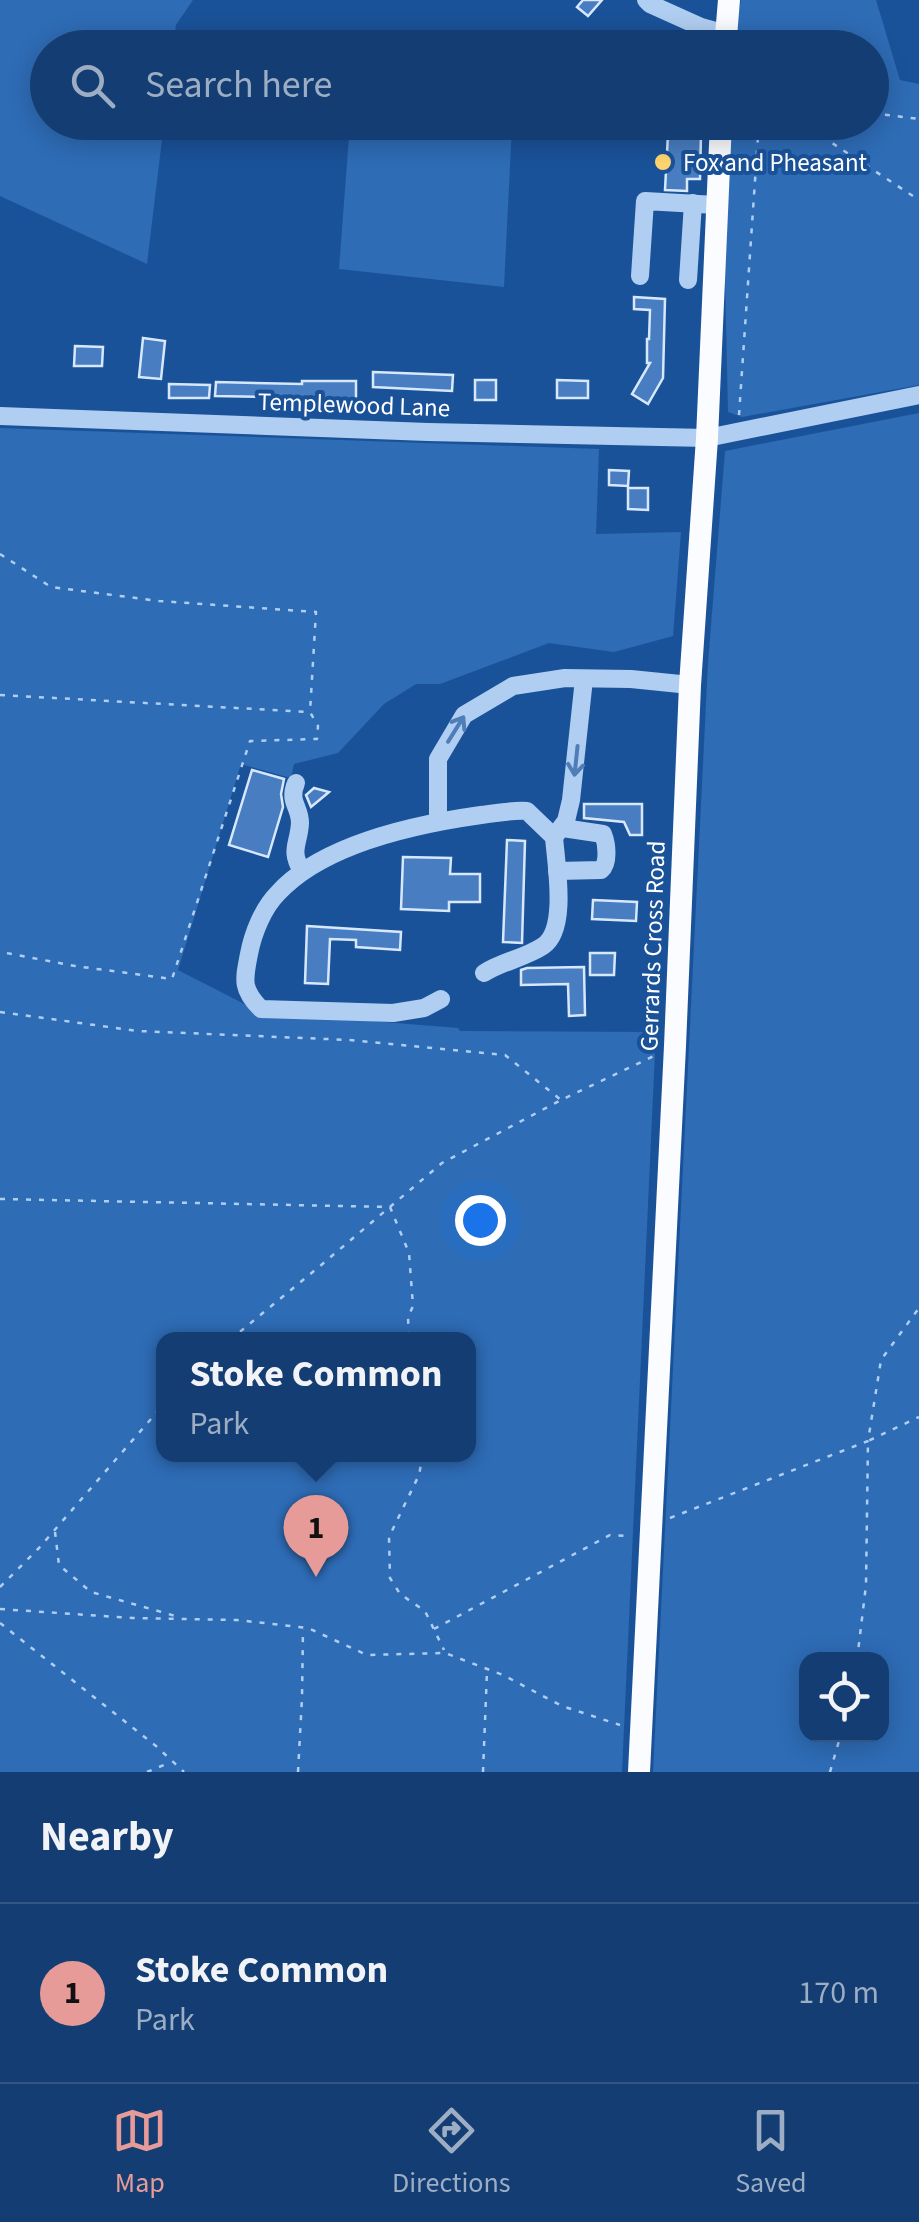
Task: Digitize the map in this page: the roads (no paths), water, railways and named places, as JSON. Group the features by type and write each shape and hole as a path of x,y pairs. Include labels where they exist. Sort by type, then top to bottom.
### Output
{"main road":[{"path":"726,30 729,0"},
{"name":"Gerrards Cross Road","path":"638,1772 690,686 707,438 704,204 717,140"}],"street":[{"path":"646,0 706,30"},
{"path":"640,276 645,200 704,204 688,280"},
{"name":"Templewood Lane","path":"0,416 707,438 919,395"},
{"path":"438,821 438,760 464,715 513,686 565,678 631,679 690,686"},
{"path":"484,973 542,947 554,935 559,832 571,804 584,679"},
{"path":"296,784 292,793 300,825 294,849 302,871"},
{"path":"442,999 424,1008 393,1013 261,1009 249,997 244,981 251,941 275,894 302,871 377,837 438,821 518,811 556,811 571,804"},
{"path":"530,813 559,832 603,834 606,839 606,864 601,870 557,871"}],"place":[{"name":"Fox and Pheasant","path":"663,162"},
{"name":"Stoke Common","path":"316,1577"}]}
